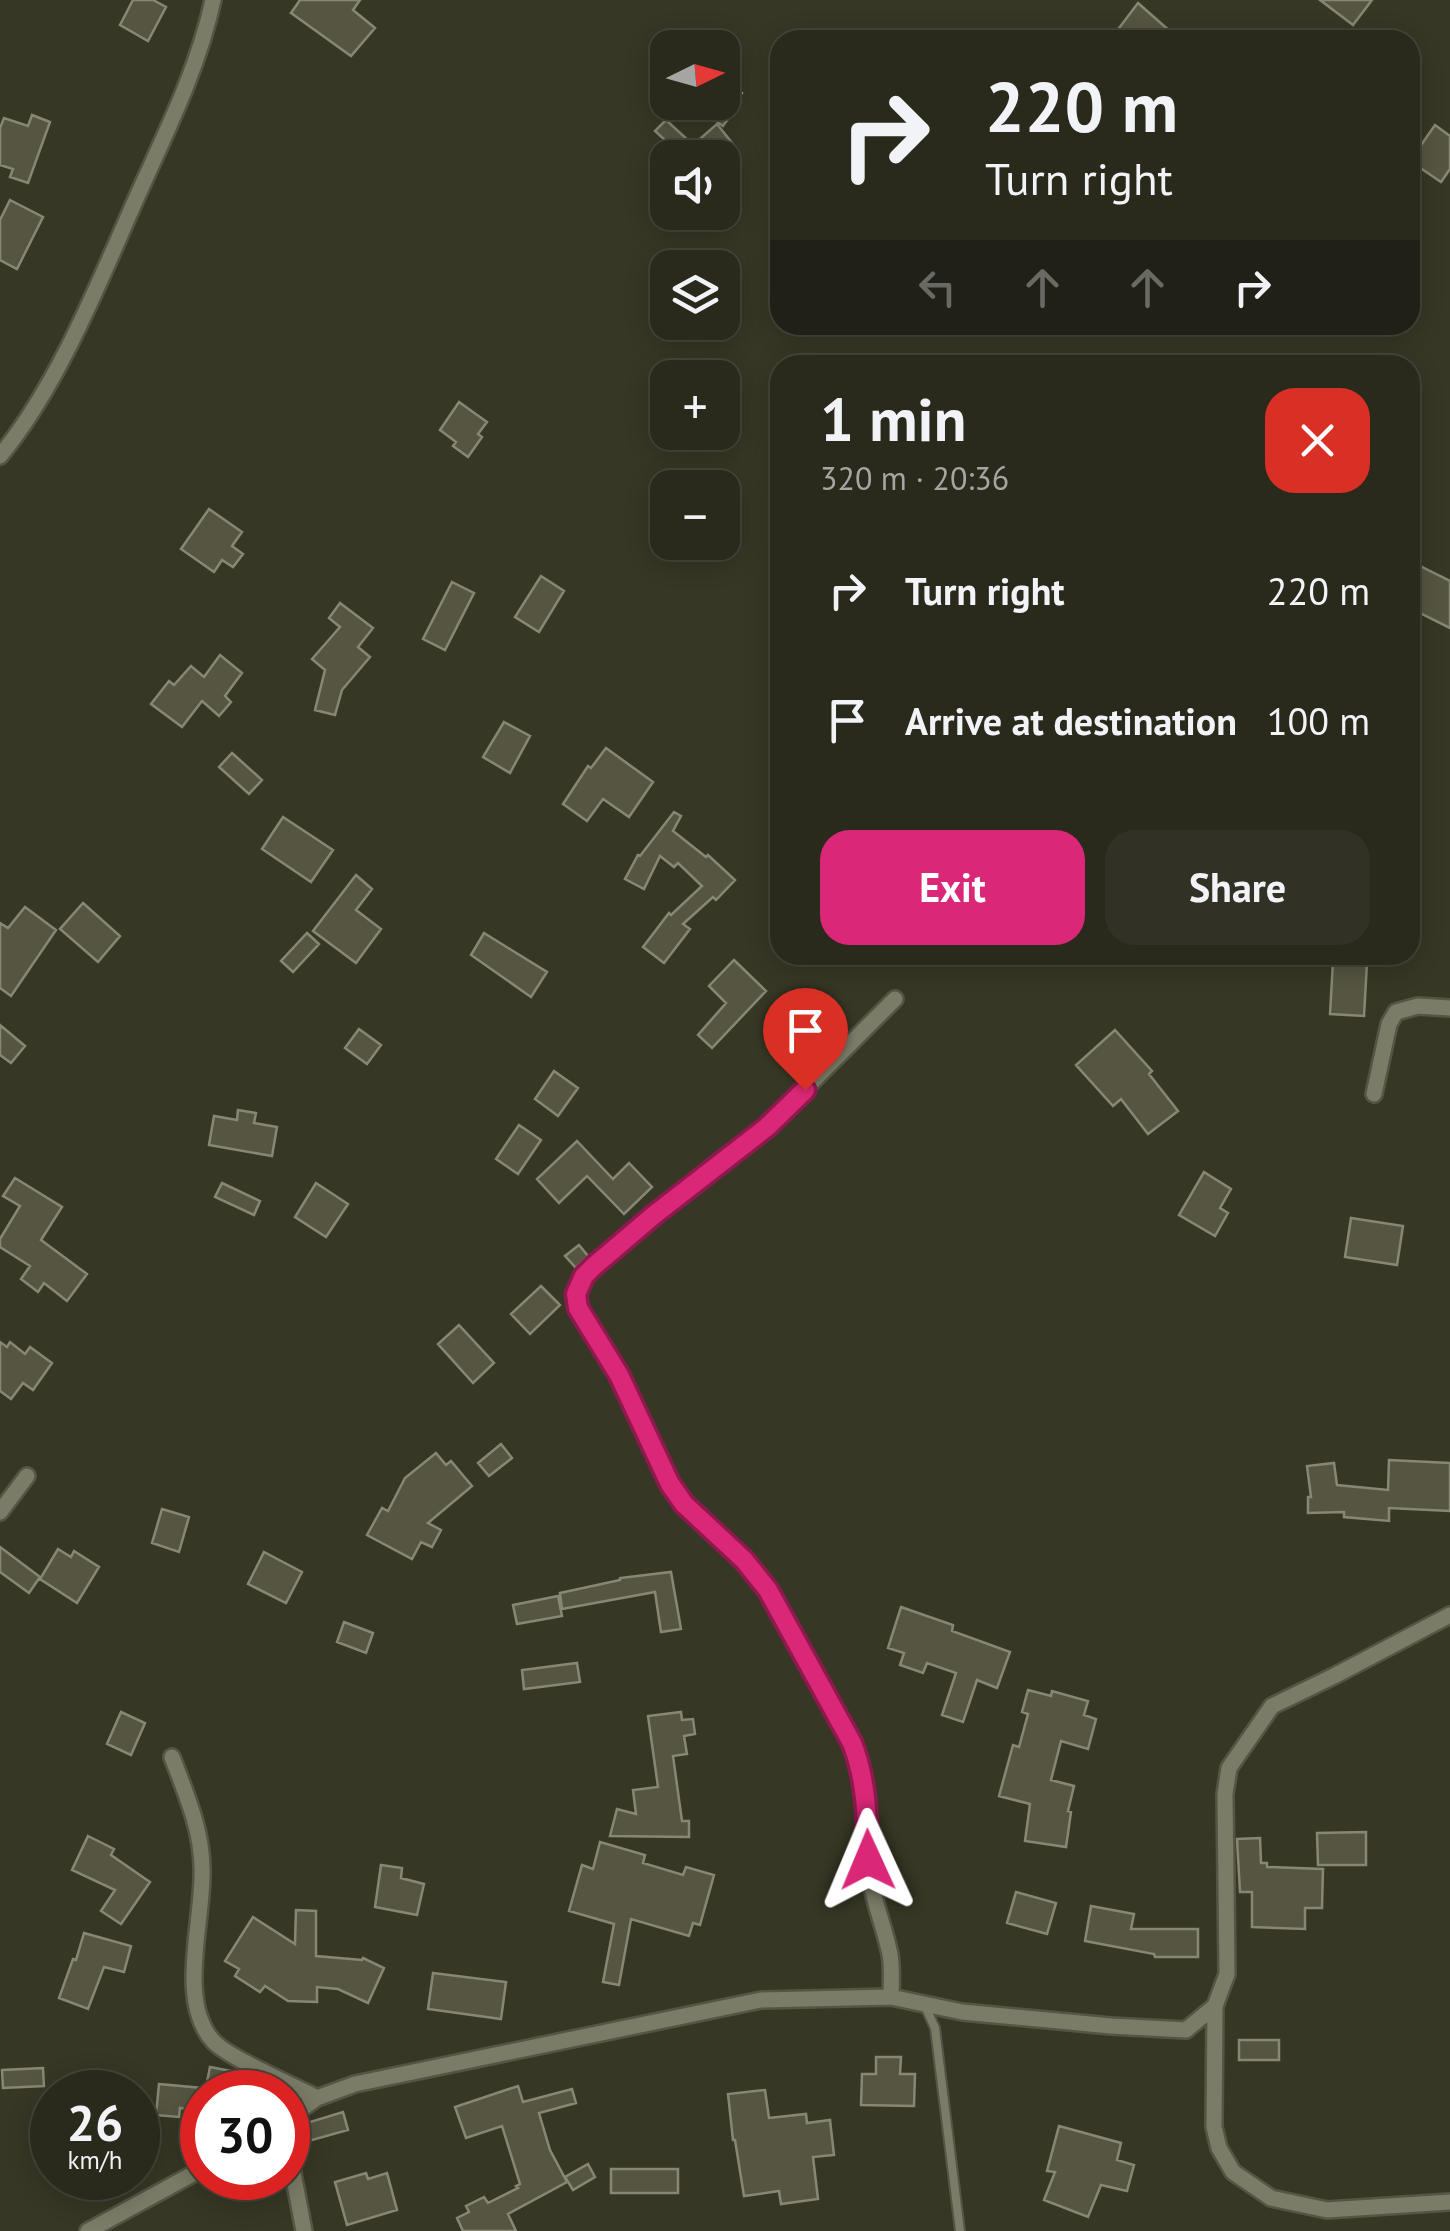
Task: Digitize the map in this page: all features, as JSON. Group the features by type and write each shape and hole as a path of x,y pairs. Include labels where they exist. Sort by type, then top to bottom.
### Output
{"street":[{"path":"0,456 49,382 93,294 189,79 205,37 213,0"},
{"path":"891,1997 890,1954 874,1901 868,1860 867,1802 861,1766 852,1743 768,1590 744,1560 684,1504 670,1484 619,1375 578,1308 576,1294 584,1276 594,1266 767,1127 894,999"},
{"path":"1374,1094 1389,1024 1396,1012 1418,1006 1450,1008"},
{"path":"0,1512 27,1476"},
{"path":"1450,1614 1272,1706 1230,1768 1224,1794 1227,1974 1215,2006 1214,2127 1219,2148 1233,2172 1271,2198 1327,2210 1450,2202"},
{"path":"172,1758 196,1822 202,1867 200,1926 193,1966 197,2009 204,2028 216,2045 316,2098"},
{"path":"310,2102 355,2084 762,2000 891,1997 962,2012 1186,2030 1215,2006"},
{"path":"88,2231 180,2181"},
{"path":"298,2200 304,2231"}],"lane":[{"path":"922,2003 935,2028 960,2231"}],"building":[{"path":"133,0 153,0 166,7 148,41 120,25"},
{"path":"300,0 360,0 353,10 375,28 351,56 291,13"},
{"path":"1320,0 1372,0 1353,25"},
{"path":"1138,3 1169,30 1118,30"},
{"path":"32,115 50,122 28,183 10,177 13,169 0,165 0,128 4,118 28,126"},
{"path":"666,120 688,140 665,140 655,131"},
{"path":"717,124 730,140 699,140"},
{"path":"1435,125 1450,136 1450,169 1441,182 1420,168 1420,147"},
{"path":"10,200 43,217 17,269 0,260 0,220"},
{"path":"459,402 487,422 468,457 440,430"},
{"path":"209,509 242,532 232,546 243,554 233,567 222,560 214,572 181,549"},
{"path":"1420,566 1450,581 1450,628 1420,613"},
{"path":"541,576 564,591 539,632 515,617"},
{"path":"452,582 474,593 445,650 423,639"},
{"path":"340,603 373,628 358,647 370,657 342,690 335,715 315,710 325,670 312,659 340,627 329,618"},
{"path":"220,655 242,673 225,696 231,702 219,716 202,701 182,727 151,704 169,681 174,685 191,666 204,677"},
{"path":"504,722 530,736 510,773 483,757"},
{"path":"606,748 653,782 629,817 603,799 587,821 563,804 588,766 591,768"},
{"path":"232,753 262,780 249,794 219,767"},
{"path":"674,812 681,816 673,831 735,880 683,924 690,929 664,963 643,947 669,913 702,886 678,863 674,867 660,856 644,889 625,879 638,855"},
{"path":"283,817 333,850 311,882 262,849"},
{"path":"356,875 372,889 356,910 381,929 356,963 313,931"},
{"path":"83,903 120,936 98,962 60,929"},
{"path":"25,907 56,930 11,996 0,988 0,923 8,928"},
{"path":"307,933 319,944 293,972 281,961"},
{"path":"484,933 547,972 531,997 471,955"},
{"path":"734,960 766,991 712,1048 698,1035 726,1003 709,986"},
{"path":"1333,965 1367,965 1364,1016 1330,1014"},
{"path":"0,1025 25,1046 11,1063 0,1055"},
{"path":"359,1029 381,1045 367,1064 345,1048"},
{"path":"1115,1030 1152,1071 1149,1074 1178,1111 1148,1134 1121,1099 1113,1106 1076,1065"},
{"path":"554,1071 578,1088 558,1116 535,1099"},
{"path":"238,1110 256,1113 254,1123 277,1127 272,1156 209,1145 214,1116 237,1120"},
{"path":"519,1125 541,1140 518,1174 496,1159"},
{"path":"577,1141 613,1179 629,1163 652,1187 624,1214 587,1176 559,1203 537,1179"},
{"path":"1204,1172 1231,1189 1220,1208 1228,1213 1215,1236 1179,1215"},
{"path":"15,1178 62,1207 41,1240 87,1274 67,1301 44,1283 38,1292 21,1279 30,1266 0,1247 0,1239 20,1206 3,1196"},
{"path":"222,1183 260,1201 254,1215 215,1197"},
{"path":"316,1183 348,1204 326,1237 295,1217"},
{"path":"1351,1218 1403,1226 1397,1265 1345,1257"},
{"path":"579,1245 588,1256 576,1268 565,1256"},
{"path":"541,1286 560,1305 530,1334 511,1314"},
{"path":"459,1325 494,1363 473,1383 438,1344"},
{"path":"0,1342 7,1347 10,1342 25,1354 30,1347 52,1363 33,1390 23,1383 11,1399 0,1391"},
{"path":"501,1444 512,1458 489,1476 478,1463"},
{"path":"436,1453 446,1465 451,1461 472,1486 428,1523 441,1530 432,1547 421,1542 412,1559 367,1535 382,1508 388,1511 405,1478"},
{"path":"1389,1460 1450,1463 1450,1511 1389,1508 1389,1521 1344,1517 1344,1512 1308,1513 1311,1497 1307,1466 1334,1463 1337,1485 1388,1490"},
{"path":"162,1509 189,1517 179,1552 152,1543"},
{"path":"0,1547 40,1577 29,1593 0,1572"},
{"path":"58,1549 71,1557 74,1551 99,1567 77,1603 40,1579"},
{"path":"264,1552 302,1572 286,1603 248,1584"},
{"path":"671,1572 681,1629 661,1632 655,1592 562,1609 560,1593 620,1578"},
{"path":"558,1596 562,1616 517,1624 513,1605"},
{"path":"901,1607 953,1625 952,1631 1010,1652 997,1688 977,1680 963,1722 942,1715 956,1673 927,1663 923,1673 900,1665 904,1653 888,1648"},
{"path":"344,1622 373,1633 366,1653 337,1642"},
{"path":"577,1663 580,1682 524,1689 522,1670"},
{"path":"1028,1690 1051,1696 1052,1691 1088,1701 1084,1715 1096,1719 1088,1749 1061,1741 1051,1780 1074,1786 1066,1847 1025,1841 1030,1804 999,1796 1013,1745 1019,1747 1028,1714 1022,1712"},
{"path":"121,1712 145,1723 131,1755 107,1744"},
{"path":"681,1712 682,1720 693,1719 695,1734 684,1736 687,1754 673,1756 682,1821 689,1821 689,1837 610,1836 617,1809 636,1814 633,1790 658,1787 648,1716"},
{"path":"1366,1832 1366,1865 1318,1865 1317,1833"},
{"path":"88,1836 114,1849 111,1855 150,1882 121,1924 101,1911 115,1890 72,1870"},
{"path":"1260,1838 1261,1863 1267,1863 1267,1867 1323,1869 1322,1908 1305,1908 1305,1929 1252,1927 1252,1892 1240,1892 1237,1839"},
{"path":"600,1842 645,1855 643,1863 683,1875 686,1867 714,1875 700,1925 693,1923 689,1936 631,1919 619,1985 603,1982 614,1924 569,1911 582,1865 593,1869"},
{"path":"381,1865 402,1868 401,1878 424,1884 417,1915 375,1907"},
{"path":"1016,1892 1056,1903 1047,1934 1007,1923"},
{"path":"1091,1906 1134,1914 1131,1929 1198,1929 1198,1957 1155,1957 1085,1941"},
{"path":"296,1910 316,1911 316,1956 363,1958 384,1968 368,2003 338,1989 317,1987 317,2002 288,2001 265,1986 260,1992 235,1976 239,1969 225,1961 253,1917 295,1944"},
{"path":"84,1933 131,1946 124,1972 104,1967 88,2009 59,1998"},
{"path":"433,1973 506,1982 501,2019 428,2009"},
{"path":"1239,2040 1279,2040 1279,2060 1239,2060"},
{"path":"876,2057 901,2057 900,2074 915,2074 914,2106 861,2105 862,2074 876,2074"},
{"path":"43,2068 43,2070 30,2070 30,2087 3,2088 2,2070"},
{"path":"160,2084 180,2086 179,2117 160,2115"},
{"path":"518,2086 523,2102 572,2089 576,2103 539,2113 550,2150 567,2182 508,2214 516,2231 463,2231 457,2218 469,2212 466,2206 484,2197 488,2203 520,2184 502,2126 466,2138 455,2107"},
{"path":"765,2090 769,2118 806,2114 807,2123 830,2120 834,2155 813,2157 818,2199 781,2204 779,2191 744,2196 728,2094"},
{"path":"343,2112 348,2130 310,2141 310,2122"},
{"path":"1059,2126 1121,2143 1117,2160 1134,2165 1127,2191 1101,2185 1088,2217 1044,2200 1055,2172 1047,2171"},
{"path":"588,2164 595,2177 573,2190 565,2177"},
{"path":"611,2169 678,2169 678,2193 611,2193"},
{"path":"366,2173 368,2179 387,2173 397,2210 347,2225 335,2182"}],"route":[{"path":"805,1090 767,1127 594,1266 584,1276 576,1294 578,1308 619,1375 670,1484 684,1504 744,1560 768,1590 852,1743 861,1766 867,1802 868,1860"}]}
